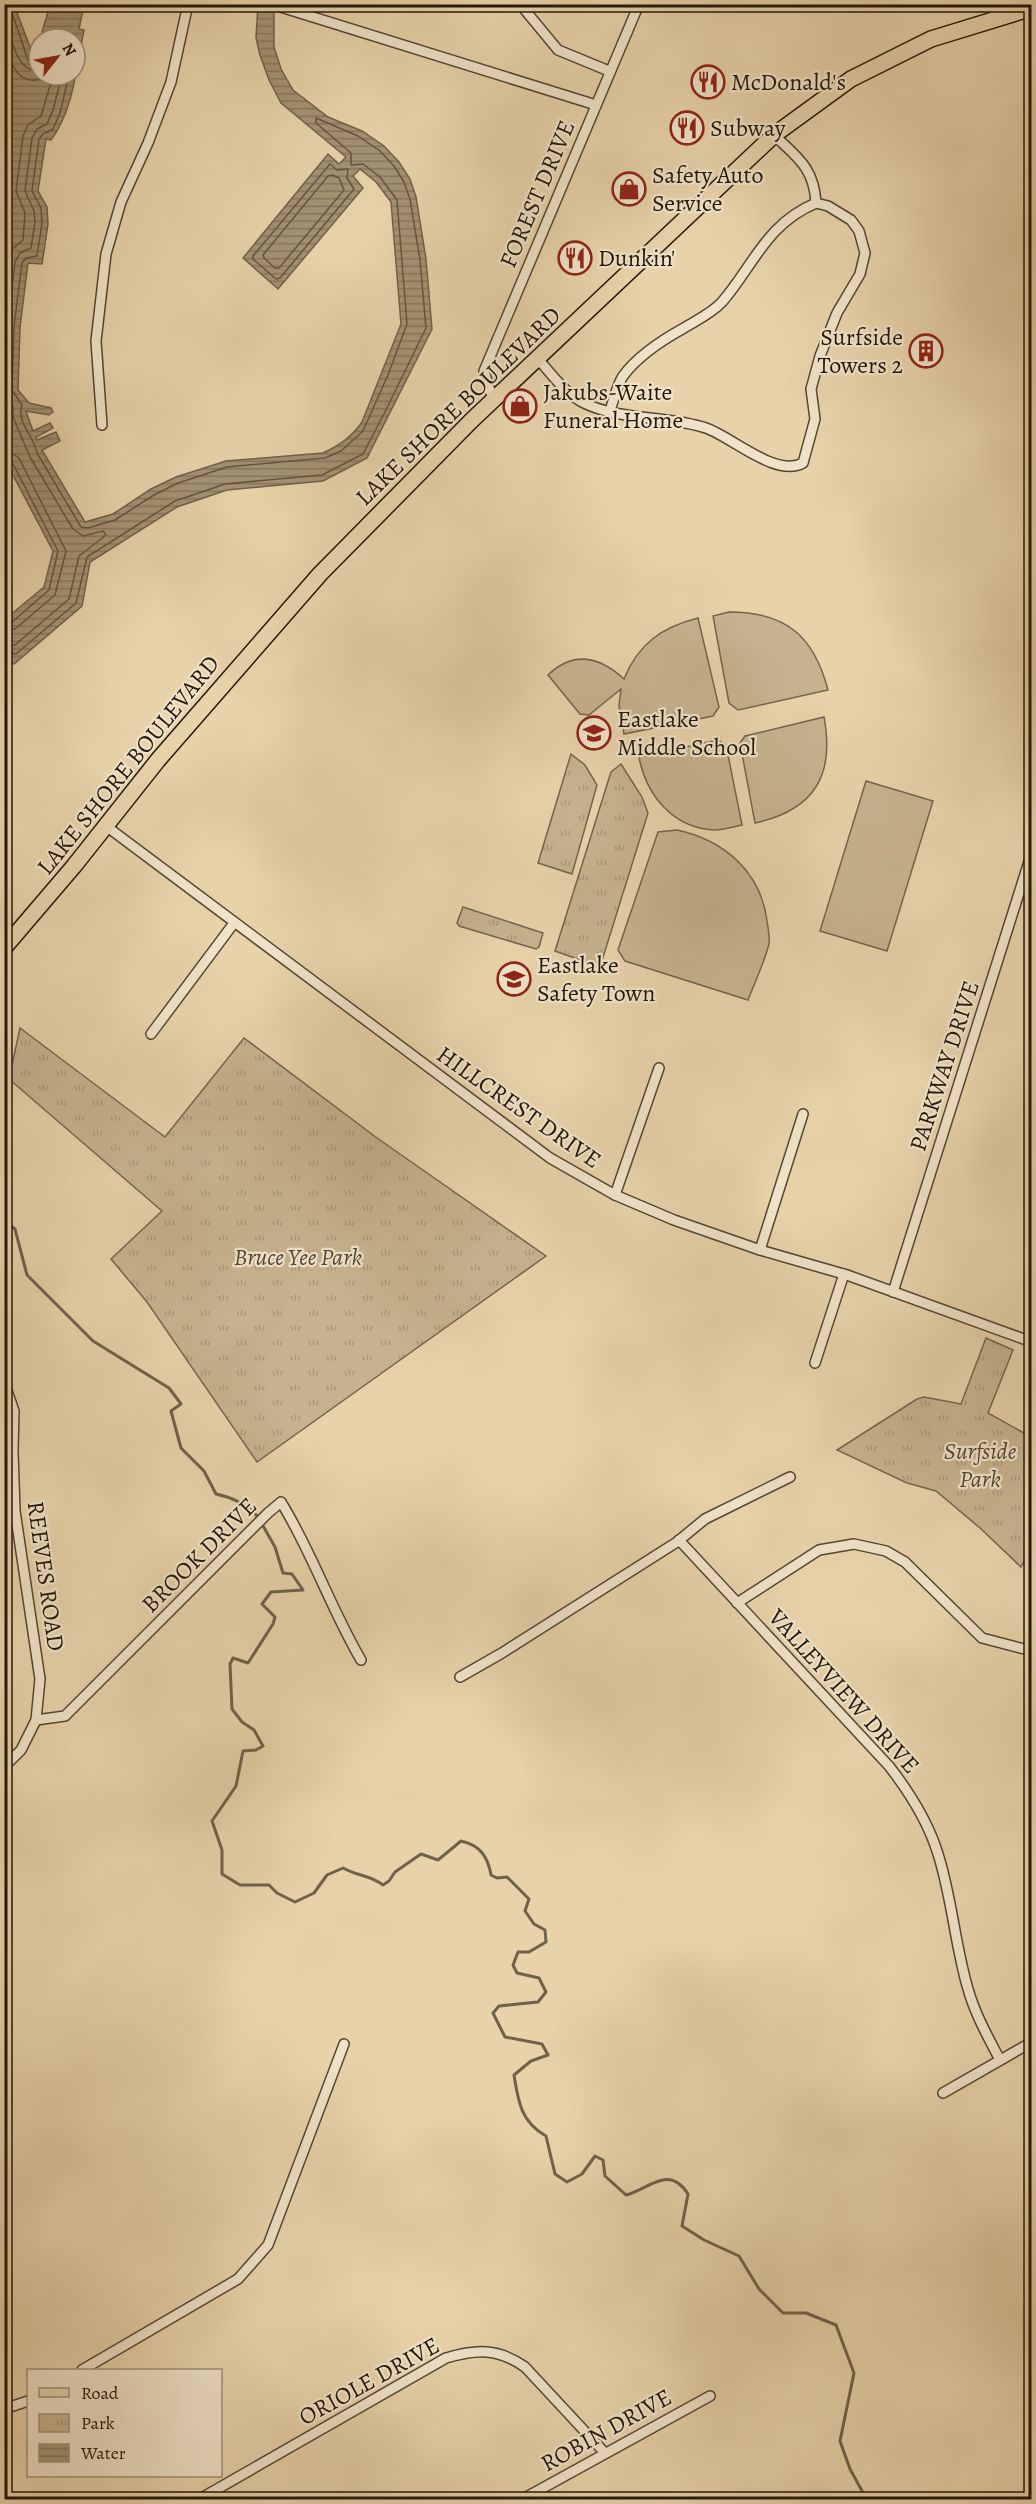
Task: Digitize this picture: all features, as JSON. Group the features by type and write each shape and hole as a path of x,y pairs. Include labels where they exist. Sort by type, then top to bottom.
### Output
{"main road":[{"name":"LAKE SHORE BOULEVARD","path":"4,948 75,866 144,776 285,612 493,400 774,135 851,79 931,39 1032,8"}],"street":[{"path":"102,425 96,341 106,254 121,202 148,143 171,81 188,4"},
{"path":"271,4 596,105"},
{"path":"520,4 558,50 609,71"},
{"name":"FOREST DRIVE","path":"493,400 484,371 639,4"},
{"path":"774,135 810,171 815,187 816,203"},
{"path":"537,358 562,385 583,402 610,410 707,428 745,450 787,468 795,467 803,463 815,418 812,389 820,356 837,313 860,274 865,254 859,231 850,220 828,206 816,203 791,217 752,258 722,302 706,315 660,342 623,376 610,410"},
{"name":"HILLCREST DRIVE","path":"106,826 550,1158 615,1195 674,1220 760,1250 844,1274 1031,1339"},
{"name":"PARKWAY DRIVE","path":"893,1292 1032,852"},
{"path":"150,1034 234,923"},
{"path":"615,1195 659,1068"},
{"path":"760,1250 803,1114"},
{"path":"815,1363 844,1274"},
{"name":"REEVES ROAD","path":"4,1382 14,1411 15,1511 40,1679 36,1720 21,1750 4,1767"},
{"path":"460,1677 502,1653 679,1540 705,1519 790,1477"},
{"name":"BROOK DRIVE","path":"36,1720 65,1716 281,1502 308,1548 349,1640 361,1660"},
{"name":"VALLEYVIEW DRIVE","path":"679,1540 889,1766 920,1811 939,1854 968,1989 976,2015 1000,2060"},
{"path":"737,1602 819,1550 854,1544 886,1551 905,1562 982,1638 1032,1651"},
{"path":"943,2093 1032,2042"},
{"path":"84,2369 238,2278 268,2245 344,2044"},
{"name":"ORIOLE DRIVE","path":"198,2499 446,2358 471,2351 509,2356 525,2367 604,2452"},
{"name":"ROBIN DRIVE","path":"521,2499 710,2396"},
{"path":"4,2409 27,2401"}],"green space":[{"path":"729,612 767,617 782,622 795,631 815,655 828,690 738,710 729,703 713,616"},
{"path":"698,618 719,707 713,716 624,734 619,706 621,689 589,715 580,714 548,675 567,662 587,659 606,666 624,679 636,656 653,639 673,626"},
{"path":"824,717 827,738 826,757 823,773 816,787 806,799 792,809 755,823 740,743 745,736"},
{"path":"718,740 726,745 742,825 714,830 686,823 664,807 648,784 639,757"},
{"path":"571,754 585,765 597,785 572,874 538,863"},
{"path":"621,764 642,797 648,813 600,967 555,951 611,772"},
{"path":"866,781 933,801 887,951 820,931"},
{"path":"677,830 694,835 725,850 748,873 757,888 763,903 769,944 748,1000 625,961 618,950 658,832"},
{"path":"463,907 543,933 539,947 536,949 459,926 457,923"},
{"name":"Bruce Yee Park","path":"20,1028 165,1137 244,1038 377,1138 546,1256 257,1462 147,1302 111,1259 162,1211 9,1079"},
{"name":"Surfside Park","path":"986,1338 1013,1350 988,1413 1031,1437 1031,1548 1021,1567 936,1491 907,1483 837,1450 917,1399 924,1397 961,1404"}],"water":[{"path":"5,5 14,5 27,39 27,87 73,87 59,128 51,140 46,139 38,191 47,207 48,224 42,264 28,263 20,327 18,390 29,403 51,408 53,412 49,415 26,411 33,431 50,423 53,428 36,437 37,440 56,432 60,441 42,450 85,522 113,514 151,489 176,477 226,461 323,453 349,437 362,422 401,324 391,202 376,182 360,169 353,176 363,188 278,289 243,258 328,154 339,164 346,157 281,103 269,80 256,38 258,5 274,5 274,47 281,69 293,90 328,117 362,131 384,146 399,162 410,179 416,197 426,259 432,329 367,458 323,481 227,490 177,507 90,562 82,606 14,664 5,655 4,620 44,587 53,551 5,460"},
{"path":"50,5 84,5 79,27 44,27"}],"waterway":[{"path":"4,1221 15,1229 27,1275 93,1341 169,1388 181,1404 171,1411 181,1448 204,1471 216,1494 245,1505 258,1518"},
{"path":"262,1524 275,1547 283,1573 292,1574 303,1590 271,1592 262,1604 275,1617 273,1624 248,1663 233,1658 230,1664 232,1709 242,1722 254,1730 263,1746 256,1750 243,1751 236,1786 212,1821 222,1850 222,1874 240,1885 269,1885 277,1893 295,1902 314,1893 327,1875 343,1868 383,1885 395,1872 421,1854 438,1860 461,1841 473,1845 482,1853 491,1875 497,1878 507,1877 529,1899 525,1911 534,1924 545,1930 546,1942 529,1952 518,1952 513,1965 517,1973 539,1978 546,1992 538,2002 499,2006 493,2013 505,2037 542,2044 548,2055 531,2061 514,2075 522,2110 531,2124 546,2136 555,2174 567,2182 582,2174 595,2156 603,2160 605,2176 626,2195 658,2181 674,2181 681,2185 688,2194 682,2226 704,2240 739,2256 759,2289 783,2313 806,2313 836,2325 854,2373 840,2441 850,2469 867,2500"}],"place":[{"name":"McDonald's","path":"708,82"},
{"name":"Subway","path":"687,128"},
{"name":"Safety Auto Service","path":"629,189"},
{"name":"Dunkin'","path":"575,258"},
{"name":"Surfside Towers 2","path":"926,351"},
{"name":"Jakubs-Waite Funeral Home","path":"520,406"},
{"name":"Eastlake Middle School","path":"594,733"},
{"name":"Eastlake Safety Town","path":"514,979"}]}
